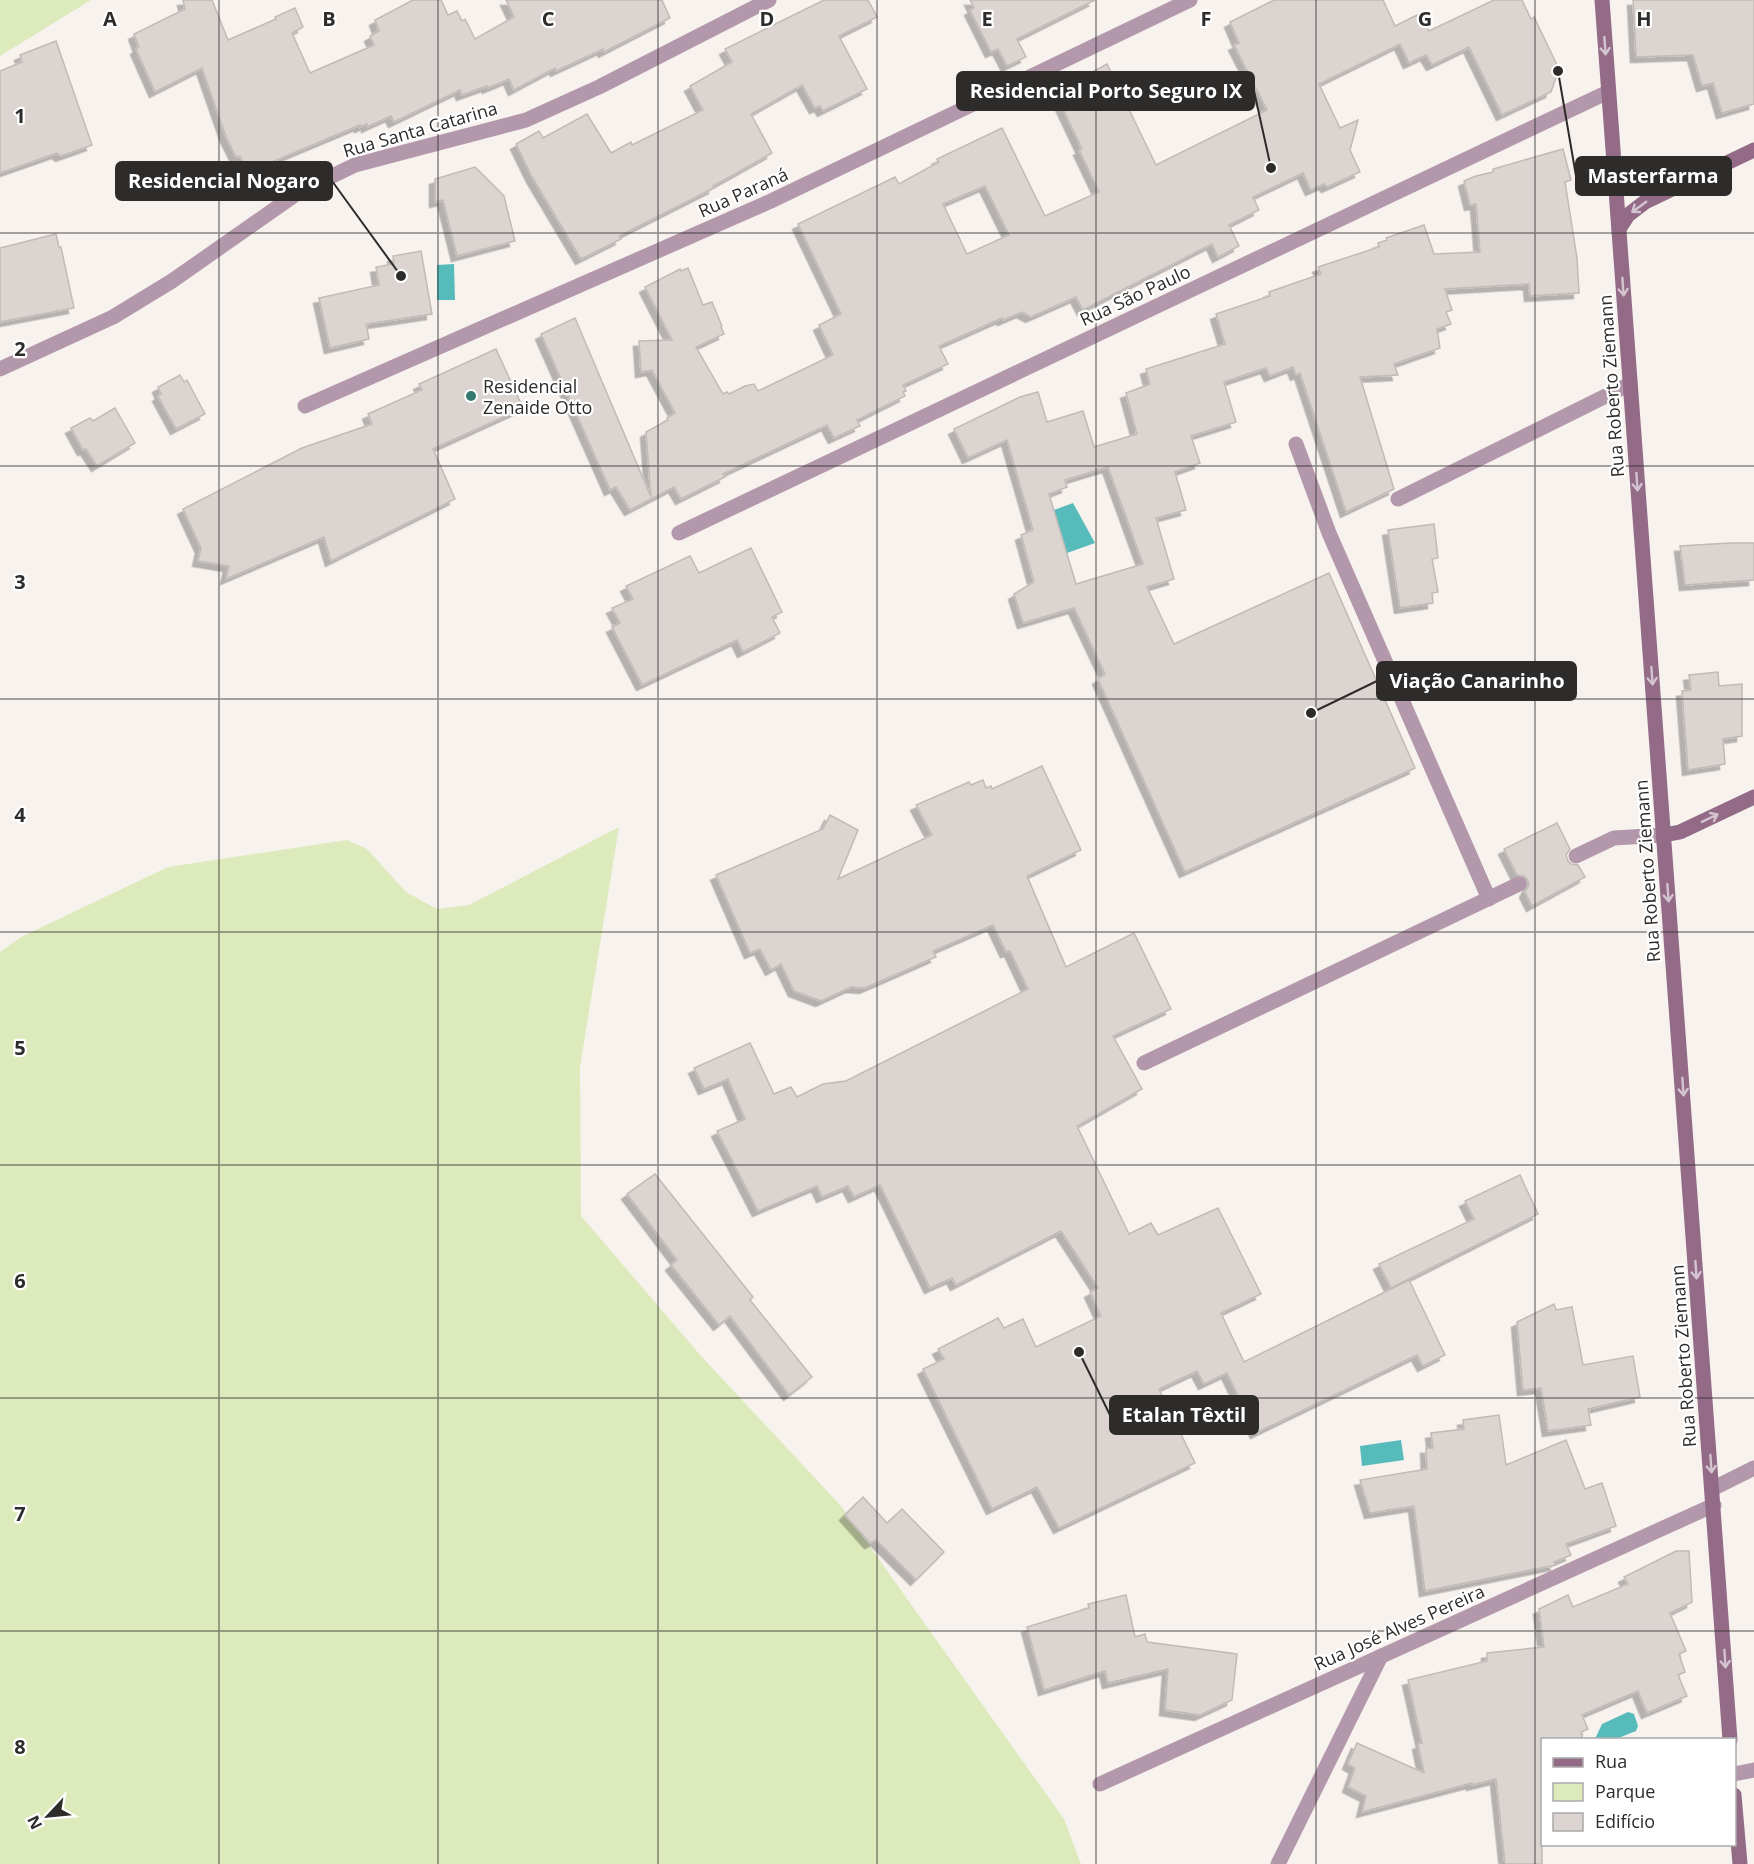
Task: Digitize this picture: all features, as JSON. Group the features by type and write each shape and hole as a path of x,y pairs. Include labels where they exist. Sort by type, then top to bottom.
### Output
{"main road":[{"name":"Rua Roberto Ziemann","path":"1602,0 1730,1738"},
{"path":"1619,229 1628,215 1645,202 1754,150"},
{"path":"1664,835 1688,828 1754,797"},
{"path":"1736,1818 1740,1864"}],"street":[{"name":"Rua Santa Catarina","path":"0,369 113,317 171,281 298,192 355,165 526,120 599,87 768,0"},
{"name":"Rua Paraná","path":"304,406 771,201 1190,0"},
{"name":"Rua São Paulo","path":"679,533 1608,92"},
{"path":"1398,499 1630,384"},
{"path":"1296,444 1329,533 1489,899"},
{"path":"1576,856 1614,838 1664,835"},
{"path":"1144,1063 1519,884"},
{"path":"1712,1489 1754,1468"},
{"name":"Rua José Alves Pereira","path":"1100,1784 1713,1505"},
{"path":"1278,1864 1382,1656"},
{"path":"1736,1774 1754,1770"}],"green space":[{"path":"0,0 91,0 0,56"},
{"path":"619,827 580,1067 581,1216 701,1356 841,1506 1064,1819 1081,1864 0,1864 0,952 21,937 168,867 347,840 367,849 406,892 437,909 469,905"}],"water":[{"path":"454,264 455,300 437,300 437,265"},
{"path":"1073,503 1095,543 1067,553 1054,510"},
{"path":"1401,1440 1404,1460 1362,1466 1360,1446"},
{"path":"1628,1712 1634,1714 1638,1726 1636,1731 1618,1738 1595,1738 1602,1724"}],"building":[{"path":"183,0 212,0 228,40 295,8 303,27 292,33 310,73 374,45 370,36 379,31 375,20 413,0 441,0 448,15 457,11 462,21 465,19 475,39 514,17 506,0 662,0 670,18 604,52 603,49 556,71 555,68 514,90 509,79 462,95 460,90 394,122 391,116 367,127 367,124 360,127 360,125 248,172 240,156 236,157 226,137 202,68 155,92 136,49 139,47 134,34 185,9"},
{"path":"824,0 868,0 877,17 839,36 867,89 823,111 820,106 815,108 802,85 751,114 772,153 713,186 714,188 619,236 621,239 581,259 532,177 516,144 539,131 543,138 587,114 611,153 631,142 632,145 703,110 690,86 732,62 725,49"},
{"path":"970,0 1095,0 1017,39 1026,57 1007,66 998,49 991,52 970,10 974,8"},
{"path":"1274,0 1383,0 1395,26 1421,13 1429,31 1494,0 1522,0 1531,19 1534,17 1559,69 1551,92 1502,115 1469,47 1432,65 1426,55 1409,63 1400,44 1319,84 1340,128 1358,120 1350,150 1360,172 1327,187 1324,184 1311,190 1303,173 1253,197 1259,210 1229,225 1239,246 1218,257 1212,244 1083,310 1076,297 1031,317 1022,312 1003,320 1002,318 939,346 948,364 903,385 906,391 903,392 905,396 857,420 860,426 834,438 827,425 723,474 725,477 681,499 674,487 630,510 616,487 610,490 541,334 575,318 651,497 646,432 668,420 667,418 675,413 652,370 641,372 639,341 672,340 645,287 680,269 681,271 688,268 703,305 712,302 724,334 696,347 723,394 727,392 729,394 754,384 758,391 833,355 819,325 841,314 798,224 895,177 899,184 939,162 937,159 1002,128 1045,216 1099,192 1055,92 1107,64 1156,165 1267,110 1234,45 1239,43 1230,22","holes":["985,186 1009,235 967,254 943,204"]},
{"path":"1633,0 1754,0 1754,104 1722,113 1713,83 1702,86 1693,55 1636,57"},
{"path":"56,41 92,145 61,156 57,153 0,173 0,71 22,62 20,55"},
{"path":"1563,149 1571,180 1565,182 1577,258 1579,293 1530,296 1529,284 1445,289 1452,310 1446,312 1451,324 1437,329 1440,348 1394,364 1398,375 1360,377 1394,489 1346,512 1300,373 1296,375 1293,367 1270,376 1266,368 1224,382 1236,422 1191,436 1200,463 1175,472 1186,510 1156,518 1174,579 1147,587 1174,644 1329,573 1415,768 1185,872 1098,679 1105,674 1074,608 1023,623 1014,594 1034,582 1021,535 1033,530 1007,440 968,458 954,429 1020,397 1038,392 1047,422 1083,411 1094,447 1137,434 1126,393 1150,384 1146,369 1225,344 1216,314 1270,296 1269,292 1321,274 1318,267 1379,247 1378,243 1387,240 1386,238 1424,225 1434,254 1480,252 1476,204 1470,205 1464,181 1493,172 1493,169","holes":["1108,467 1143,564 1076,584 1049,494 1067,487 1065,480"]},
{"path":"475,167 504,196 515,241 457,256 443,200 435,202 435,179"},
{"path":"56,234 74,308 0,322 0,248"},
{"path":"421,251 432,314 366,324 369,339 330,348 319,298 379,285 376,267 394,264 393,256"},
{"path":"496,349 523,408 433,449 455,499 331,561 324,537 226,579 229,566 198,561 201,548 183,509 302,448 372,424 368,414 422,390 419,384"},
{"path":"180,375 184,382 187,380 205,414 176,429 158,396 161,394 158,387"},
{"path":"115,408 135,443 97,466 86,449 83,450 71,428 90,418 93,421"},
{"path":"1434,524 1438,558 1432,559 1438,592 1432,593 1433,603 1400,608 1388,530"},
{"path":"1754,543 1754,580 1685,585 1680,546"},
{"path":"751,548 782,612 772,617 780,633 743,652 737,640 642,685 612,627 620,623 612,608 633,599 626,586 690,556 699,573"},
{"path":"1718,672 1719,686 1742,684 1742,736 1723,739 1725,764 1688,770 1682,691 1691,690 1689,675"},
{"path":"1042,766 1081,850 1027,876 1066,967 1134,933 1171,1009 1113,1036 1142,1089 1077,1126 1129,1234 1151,1223 1158,1235 1218,1208 1261,1294 1221,1313 1244,1362 1409,1280 1445,1355 1423,1366 1417,1355 1256,1433 1227,1373 1204,1384 1197,1371 1159,1389 1195,1463 1059,1528 1037,1487 992,1509 923,1369 944,1359 938,1349 998,1318 1004,1328 1023,1319 1036,1347 1101,1316 1090,1292 1098,1288 1061,1231 956,1285 952,1278 930,1288 880,1185 854,1197 848,1186 822,1197 817,1186 758,1211 717,1131 745,1119 728,1079 704,1089 694,1068 750,1043 774,1094 791,1087 797,1097 823,1084 846,1081 1028,989 1010,951 1006,952 993,925 933,951 936,957 865,988 851,987 821,1001 794,991 781,964 771,970 760,949 750,953 716,875 823,829 830,815 858,830 838,879 932,835 916,805 969,782 971,785 983,780 986,788 991,786 992,789"},
{"path":"1557,823 1570,849 1566,855 1568,861 1578,865 1585,877 1532,906 1525,892 1529,885 1527,879 1517,875 1504,849"},
{"path":"655,1174 753,1297 750,1300 812,1377 789,1395 730,1316 719,1325 671,1265 677,1260 627,1194"},
{"path":"1520,1175 1538,1214 1391,1288 1379,1264 1474,1219 1465,1201"},
{"path":"1554,1304 1556,1310 1572,1307 1583,1365 1633,1356 1640,1397 1588,1409 1591,1425 1548,1431 1541,1388 1523,1390 1517,1322"},
{"path":"1499,1415 1506,1465 1566,1440 1585,1489 1602,1483 1616,1526 1566,1544 1571,1555 1554,1562 1556,1565 1425,1591 1414,1506 1370,1513 1360,1480 1427,1469 1426,1448 1433,1448 1431,1433 1464,1429 1463,1420"},
{"path":"863,1497 887,1523 902,1509 944,1552 916,1580 876,1540 870,1543 845,1515"},
{"path":"1676,1551 1689,1551 1692,1602 1670,1613 1686,1651 1679,1654 1685,1672 1678,1675 1687,1696 1647,1713 1638,1691 1582,1715 1588,1729 1581,1732 1582,1738 1541,1738 1542,1864 1505,1864 1496,1779 1472,1785 1472,1783 1362,1812 1366,1796 1348,1787 1355,1768 1348,1764 1357,1743 1424,1773 1418,1744 1422,1743 1408,1680 1487,1661 1487,1653 1544,1647 1539,1609 1568,1595 1573,1607 1628,1584 1624,1577"},
{"path":"1126,1595 1135,1637 1145,1634 1147,1642 1237,1654 1232,1700 1200,1715 1165,1710 1168,1669 1108,1683 1105,1671 1044,1690 1027,1627 1089,1608 1088,1604"}],"place":[{"name":"Masterfarma","path":"1558,71"},
{"name":"Residencial Porto Seguro IX","path":"1271,168"},
{"name":"Residencial Nogaro","path":"401,276"},
{"name":"Residencial Zenaide Otto","path":"471,396"},
{"name":"Viação Canarinho","path":"1311,713"},
{"name":"Etalan Têxtil","path":"1079,1352"}]}
